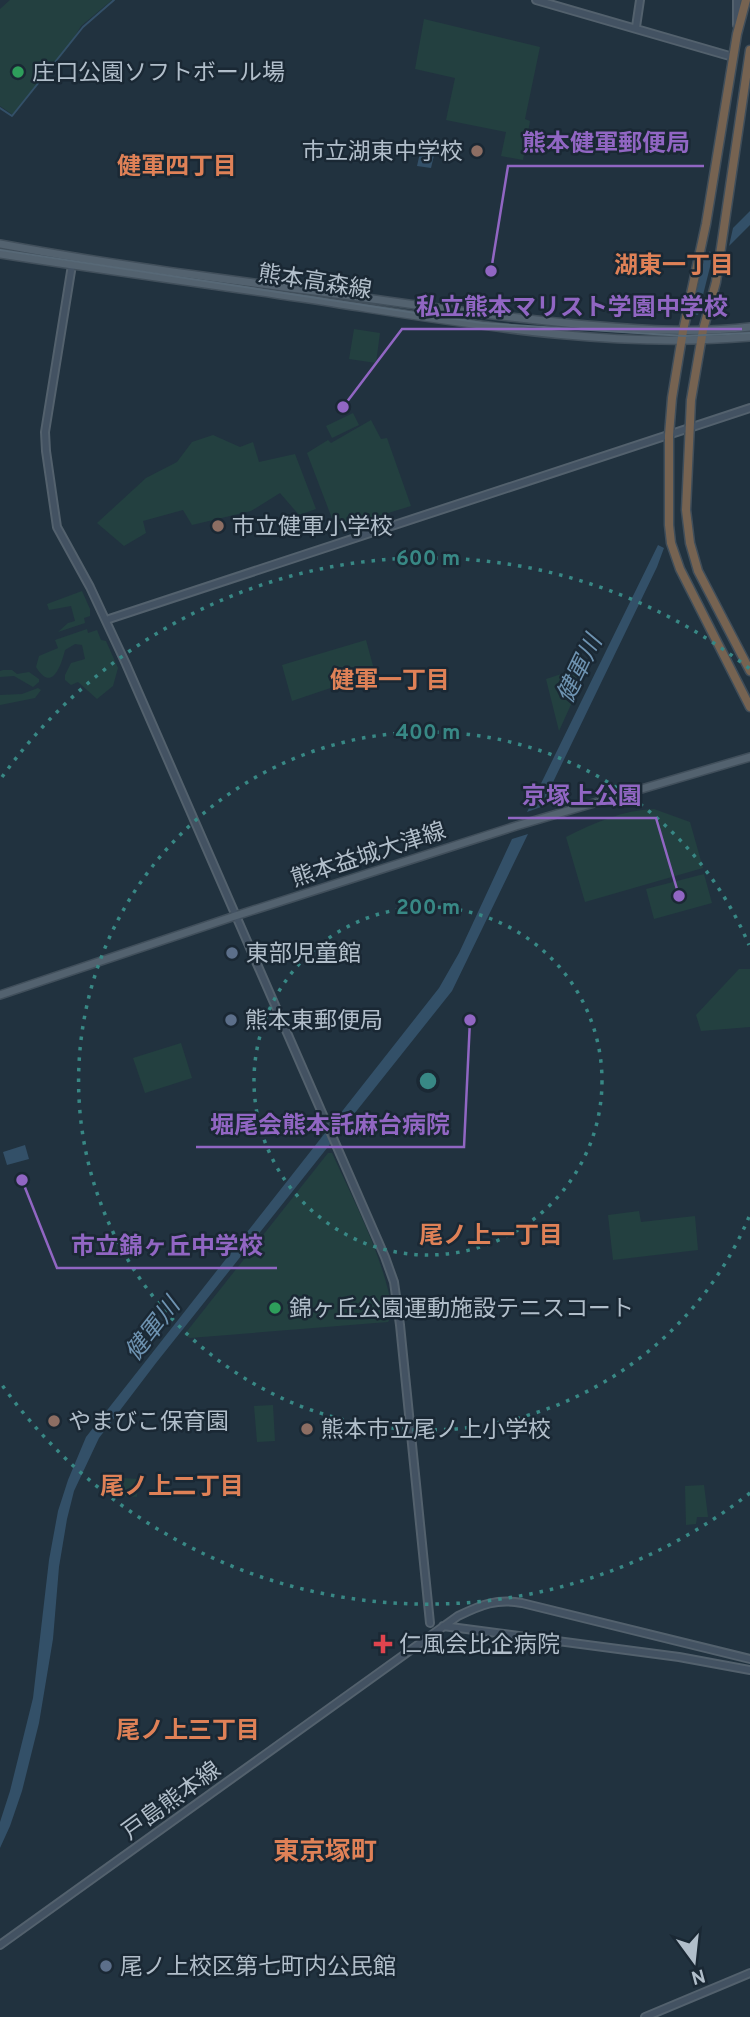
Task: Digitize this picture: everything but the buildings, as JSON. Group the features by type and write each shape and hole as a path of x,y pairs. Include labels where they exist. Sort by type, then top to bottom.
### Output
{"highway":[{"path":"746,0 737,34 706,224 683,331 673,398 669,435 669,525 671,543 680,569 750,707"},
{"path":"750,50 716,282 703,330 691,400 686,510 690,543 698,571 750,671"}],"main road":[{"name":"熊本高森線","path":"0,244 428,307 554,321 683,331 750,327"},
{"name":"熊本高森線","path":"0,254 412,317 510,329 682,341 750,337"},
{"name":"熊本益城大津線","path":"0,995 516,826 750,757"}],"street":[{"path":"536,0 733,57"},
{"path":"636,27 640,0"},
{"path":"737,0 737,34"},
{"path":"72,265 45,432 57,527 106,620 385,1258 397,1296 430,1623"},
{"path":"106,620 750,408"},
{"name":"戸島熊本線","path":"0,1945 443,1626 488,1602 507,1600 750,1659"},
{"path":"443,1626 679,1657 750,1670"},
{"path":"645,2017 750,1973"}],"green space":[{"path":"10,0 112,0 81,26 69,46 13,115 0,106 0,9"},
{"path":"424,19 540,47 525,119 530,121 523,160 501,156 506,132 446,120 455,78 415,69"},
{"path":"354,329 380,333 376,363 349,359"},
{"path":"353,413 359,425 332,438 326,426"},
{"path":"371,420 381,439 387,438 411,506 336,529 307,453 328,440 331,443"},
{"path":"213,435 240,447 253,442 259,462 295,454 316,509 299,515 280,493 251,511 192,525 183,510 143,521 146,533 124,546 97,523 146,478 177,462 192,442"},
{"path":"82,591 90,609 90,616 84,618 85,623 58,632 68,623 75,621 71,606 49,610 47,604"},
{"path":"87,629 88,633 97,630 101,640 106,641 118,668 113,686 97,699 78,682 71,685 65,680 71,663 85,659 82,645 75,644 65,650 58,669 51,677 47,678 36,667 39,656 58,648 55,640"},
{"path":"366,640 375,673 292,701 282,665"},
{"path":"589,665 559,731 546,679"},
{"path":"12,670 17,674 29,672 39,679 39,682 33,687 14,676 0,677 0,671"},
{"path":"38,688 41,690 35,698 0,705 0,695 22,694"},
{"path":"654,809 690,822 703,868 585,902 566,837 620,815"},
{"path":"704,874 712,903 654,919 646,889"},
{"path":"739,969 750,969 750,1027 701,1031 696,1015"},
{"path":"181,1043 192,1078 145,1093 133,1058"},
{"path":"328,1153 332,1153 376,1252 393,1314 388,1322 190,1338 184,1335"},
{"path":"639,1211 641,1222 695,1216 698,1250 613,1260 608,1215"},
{"path":"273,1405 275,1441 257,1442 254,1406"},
{"path":"124,1478 138,1479 137,1497 123,1496"},
{"path":"704,1485 708,1517 697,1517 696,1524 686,1525 685,1486"}],"water":[{"path":"422,144 436,147 431,168 417,166"},
{"path":"750,211 750,225 729,246 733,228"},
{"path":"710,251 712,259 698,315 691,314 704,260"},
{"path":"658,545 664,548 657,567 541,807 527,812"},
{"path":"528,834 452,991 99,1438 74,1491 67,1519 59,1567 53,1639 39,1723 22,1791 0,1848 0,1822 33,1698 49,1560 58,1511 86,1437 439,988 459,953 512,839"},
{"path":"25,1145 29,1159 7,1165 3,1152"}],"waterway":[{"path":"0,108 12,116 83,27 114,0"}],"tram line":[{"path":"0,250 482,323 685,336 750,333"}],"place":[{"name":"庄口公園ソフトボール場","path":"18,72"},
{"name":"市立湖東中学校","path":"477,151"},
{"name":"熊本健軍郵便局","path":"491,271"},
{"name":"私立熊本マリスト学園中学校","path":"343,407"},
{"name":"市立健軍小学校","path":"218,526"},
{"name":"京塚上公園","path":"679,896"},
{"name":"東部児童館","path":"232,953"},
{"name":"熊本東郵便局","path":"231,1020"},
{"name":"堀尾会熊本託麻台病院","path":"470,1020"},
{"name":"市立錦ヶ丘中学校","path":"22,1180"},
{"name":"錦ヶ丘公園運動施設テニスコート","path":"275,1308"},
{"name":"やまびこ保育園","path":"54,1421"},
{"name":"熊本市立尾ノ上小学校","path":"307,1429"},
{"name":"仁風会比企病院","path":"383,1644"},
{"name":"尾ノ上校区第七町内公民館","path":"106,1966"}],"district":[{"name":"健軍四丁目","path":"177,166"},
{"name":"湖東一丁目","path":"674,265"},
{"name":"健軍一丁目","path":"390,680"},
{"name":"尾ノ上一丁目","path":"491,1235"},
{"name":"尾ノ上二丁目","path":"172,1486"},
{"name":"尾ノ上三丁目","path":"188,1730"},
{"name":"東京塚町","path":"325,1851"}],"water label":[{"name":"健軍川","path":"579,669"},
{"name":"健軍川","path":"152,1329"}]}
